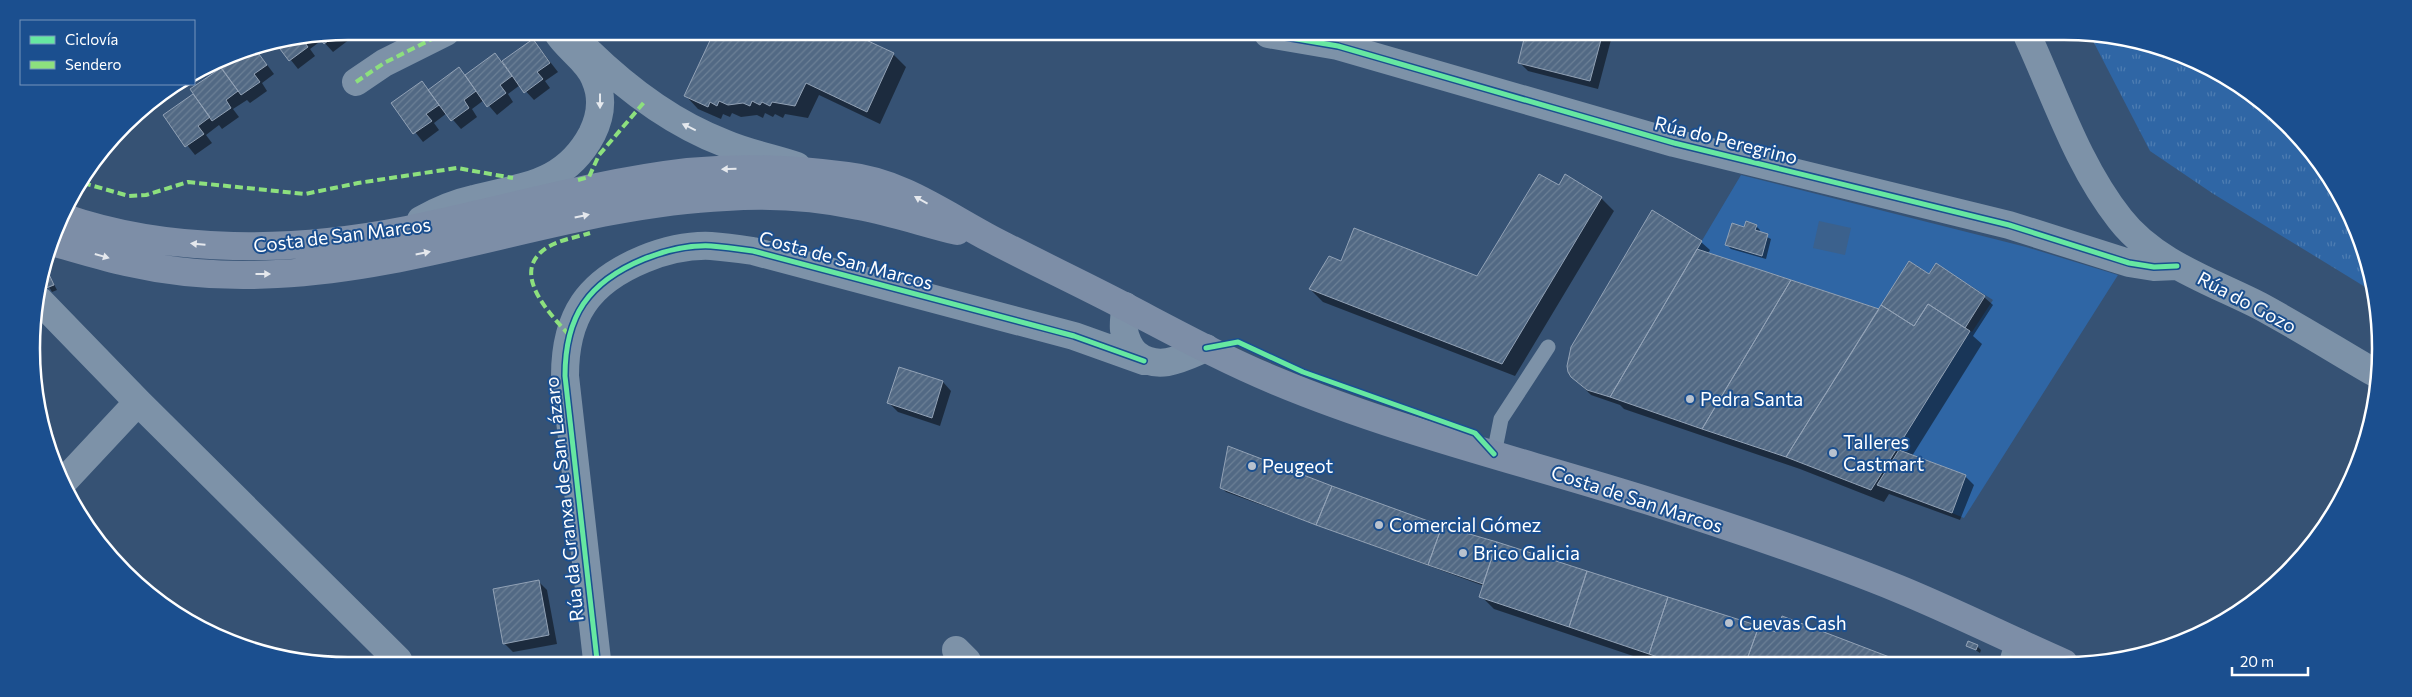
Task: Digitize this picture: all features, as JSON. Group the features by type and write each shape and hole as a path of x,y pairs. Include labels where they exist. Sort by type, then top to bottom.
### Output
{"main road":[{"name":"Costa de San Marcos","path":"68,219 98,230 195,244 242,247 292,245 403,230 580,190 658,176 724,169 817,173 858,177 888,184 907,192 995,241 1124,318 1206,348 1280,383 1386,421 1796,550 1907,592 2016,653 2035,657"},
{"name":"Costa de San Marcos","path":"58,244 126,262 169,269 240,274 277,274 342,267 428,252 617,209 659,202 727,197 830,201 881,211 995,241"},
{"path":"63,230 76,234 98,230"}],"street":[{"path":"356,82 384,63 430,40"},
{"path":"403,230 430,215 472,199 531,186 564,168 585,146 597,124 600,92 595,77 564,40"},
{"path":"578,40 616,78 683,124 724,143 817,173"},
{"name":"Rúa do Peregrino","path":"1303,40 1338,46 1674,143 2009,225 2129,263 2154,267 2177,266"},
{"name":"Rúa do Gozo","path":"2029,40 2083,158 2102,194 2121,220 2139,238 2177,266 2261,307 2371,370"},
{"name":"Costa de San Marcos","path":"569,335 584,300 608,276 626,266 657,254 710,246 753,251 1074,336 1156,364 1172,362 1206,348"},
{"path":"44,305 138,402 395,657"},
{"path":"1124,318 1131,350 1144,361"},
{"name":"Costa de San Marcos","path":"1074,336 1115,335 1124,318"},
{"name":"Rúa da Granxa de San Lázaro","path":"569,335 565,356 565,376 597,657"},
{"path":"68,477 138,402"}],"lane":[{"path":"1494,454 1501,419 1548,347"}],"green space":[{"path":"2094,42 2124,46 2182,63 2235,92 2282,130 2308,161 2331,194 2349,230 2366,287 2212,193 2150,151"},
{"path":"1741,175 2026,247 2118,275 1964,518 1952,513 1966,475 1896,449 1970,331 1972,332 1993,300 1936,264 1929,274 1909,261 1879,309 1697,249"}],"shaded area":[{"path":"1819,221 1851,228 1845,255 1813,248"}],"building":[{"path":"534,40 550,63 537,72 543,79 524,93 502,61"},
{"path":"710,40 866,40 894,53 867,112 806,83 795,106 772,102 770,106 762,102 760,105 752,101 750,106 743,103 728,105 719,101 717,106 710,102 708,107 684,96"},
{"path":"1524,40 1601,40 1590,81 1518,63"},
{"path":"305,43 308,47 289,61 279,48"},
{"path":"495,53 512,76 500,85 506,93 487,107 465,75"},
{"path":"259,54 267,65 254,74 260,82 241,95 221,67"},
{"path":"459,67 476,91 464,100 469,108 451,121 428,90"},
{"path":"221,68 238,91 226,100 231,108 212,121 190,89"},
{"path":"422,81 439,105 426,114 432,121 413,134 391,103"},
{"path":"193,94 210,117 198,126 204,134 185,147 163,115"},
{"path":"1539,174 1559,185 1565,174 1602,197 1502,364 1309,289 1329,256 1341,261 1354,228 1477,276"},
{"path":"1652,210 1702,241 1610,397 1587,390 1571,377 1567,366 1571,347"},
{"path":"1746,221 1757,225 1755,230 1768,234 1762,256 1725,245 1732,223 1744,227"},
{"path":"1697,249 1791,280 1702,429 1610,397"},
{"path":"1909,261 1929,274 1936,263 1985,296 1965,328 1928,304 1914,326 1881,305"},
{"path":"49,275 54,285 46,288"},
{"path":"1791,280 1879,309 1786,457 1702,429"},
{"path":"1928,304 1970,331 1871,490 1786,457 1881,305 1914,326"},
{"path":"899,367 943,381 932,418 887,403"},
{"name":"Peugeot","path":"1228,446 1332,486 1316,525 1220,488"},
{"path":"1899,450 1966,475 1952,513 1877,485"},
{"name":"Comercial Gómez","path":"1332,486 1442,526 1428,565 1316,525"},
{"name":"Brico Galicia","path":"1442,526 1497,542 1483,584 1428,565"},
{"path":"1497,542 1587,571 1569,627 1479,597"},
{"path":"1587,571 1668,597 1649,654 1569,627"},
{"path":"539,580 549,635 503,644 493,589"},
{"path":"1668,597 1759,626 1748,657 1658,657 1649,654"},
{"path":"1782,616 1889,657 1748,657 1759,626 1776,632"},
{"path":"1968,641 1978,645 1976,650 1966,646"}],"marked path":[{"path":"356,82 384,63 430,40"},
{"path":"578,180 589,177 599,155 646,100"},
{"path":"87,184 129,196 146,195 188,182 305,194 358,183 457,168 513,178"},
{"path":"569,335 538,296 531,274 533,263 545,249 564,240 590,233"}],"cycle path":[{"path":"1303,40 1338,46 1674,143 2009,225 2129,263 2154,267 2177,266"},
{"path":"597,657 565,376 566,355 569,336 575,319 584,304 594,290 625,268 652,256 685,248 711,246 753,251 1074,336 1144,361"},
{"path":"1206,348 1238,342 1303,372 1475,433 1494,454"}],"place":[{"name":"Pedra Santa","path":"1690,399"},
{"name":"Talleres Castmart","path":"1833,453"},
{"name":"Peugeot","path":"1252,466"},
{"name":"Comercial Gómez","path":"1379,525"},
{"name":"Brico Galicia","path":"1463,553"},
{"name":"Cuevas Cash","path":"1729,623"}]}
